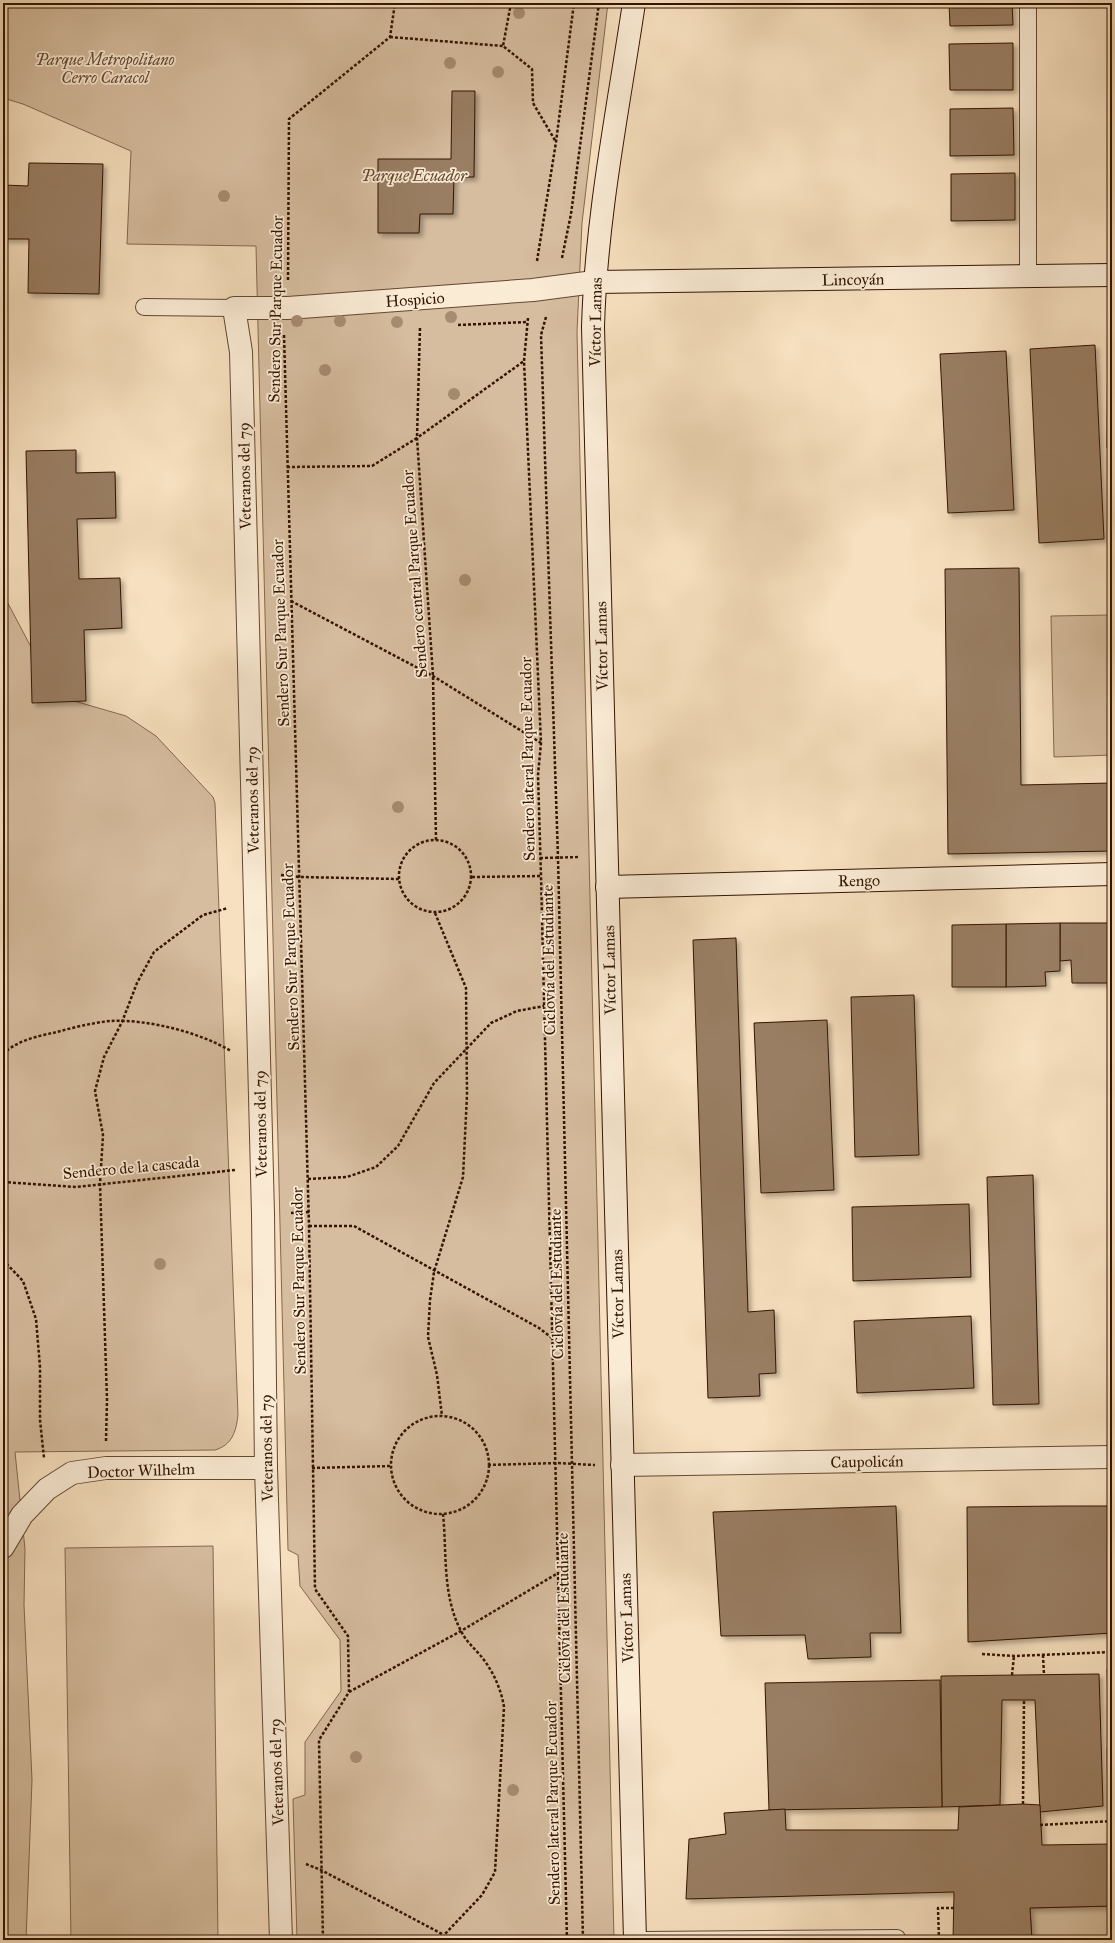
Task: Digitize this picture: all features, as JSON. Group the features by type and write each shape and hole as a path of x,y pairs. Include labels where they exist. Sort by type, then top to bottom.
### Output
{"street":[{"name":"Víctor Lamas","path":"634,3 601,222 594,282 593,327 635,1940"},
{"name":"Lincoyán","path":"594,282 1112,275"},
{"name":"Hospicio","path":"234,308 288,308 533,290 594,282"},
{"name":"Veteranos del 79","path":"234,308 241,352 259,1067 266,1468 280,1940"},
{"name":"Rengo","path":"607,887 1112,874"},
{"name":"Caupolicán","path":"622,1466 1112,1457"},
{"name":"Doctor Wilhelm","path":"3,1547 22,1515 47,1489 72,1473 106,1468 266,1468"}],"lane":[{"path":"1028,3 1028,276"},
{"path":"144,306 234,308"},
{"path":"645,1940 897,1938 897,1940"}],"path":[{"path":"396,3 390,37 503,46 532,69 533,103 556,142"},
{"path":"503,46 511,3"},
{"name":"Sendero lateral Parque Ecuador","path":"567,1940 540,876 538,775 541,743 524,361 527,322 556,142 574,3"},
{"name":"Sendero Sur Parque Ecuador","path":"349,1692 348,1636 316,1589 312,1468 308,1179 300,877 290,600 284,330 288,308 289,119 390,37"},
{"name":"Sendero central Parque Ecuador","path":"420,327 417,438 433,676 436,840"},
{"path":"287,468 372,466 417,438 524,361"},
{"path":"290,600 433,676 541,743"},
{"name":"Ciclovía del Estudiante","path":"550,627 558,858 583,1940"},
{"path":"436,840 452,845 465,855 470,866 472,877 470,888 465,898 456,906 446,911 435,913 414,907 406,899 401,890 399,879 400,866 405,856 414,847 424,842 436,840"},
{"path":"540,858 606,857"},
{"path":"254,871 300,877 399,879"},
{"path":"472,877 540,876"},
{"path":"106,1468 107,1400 100,1184 103,1135 95,1091 104,1057 122,1022 137,983 154,952 203,915 235,906 255,903"},
{"path":"435,913 466,988 465,1052 467,1095 463,1177 434,1272 428,1337 437,1375 442,1416"},
{"path":"308,1179 348,1177 376,1167 398,1146 434,1083 491,1023 517,1011 544,1006"},
{"path":"3,1054 9,1048 40,1036 111,1021 169,1027 223,1046 259,1067"},
{"name":"Sendero de la cascada","path":"3,1182 76,1187 261,1168"},
{"path":"309,1226 354,1226 434,1272 539,1328 552,1338"},
{"path":"3,1260 23,1281 36,1319 40,1367 40,1420 47,1489"},
{"path":"442,1416 457,1419 471,1427 481,1439 487,1453 488,1465 486,1482 479,1494 469,1504 457,1511 443,1514 428,1513 413,1506 401,1496 394,1482 390,1466 393,1450 400,1436 411,1425 426,1418 442,1416"},
{"path":"488,1465 556,1463 622,1466"},
{"path":"312,1468 390,1466"},
{"path":"443,1514 447,1587 453,1612 461,1631 469,1644 484,1661 501,1691 504,1707 495,1872 482,1895 444,1935 443,1940"},
{"path":"323,1940 319,1740 349,1692 461,1631 558,1573"},
{"path":"982,1654 1014,1656 1112,1652"},
{"path":"1043,1655 1044,1675"},
{"path":"1012,1675 1014,1656"},
{"path":"1023,1804 1024,1700"},
{"path":"1040,1825 1112,1821"},
{"path":"278,1854 322,1870 444,1935"},
{"path":"939,1940 938,1908 954,1908"}],"green space":[{"name":"Parque Ecuador","path":"3,3 608,3 582,223 577,332 614,1940 297,1940 293,1799 305,1795 305,1742 341,1691 340,1640 300,1586 298,1555 288,1550 256,246 127,244 131,151 23,104 3,98"},
{"path":"3,594 57,696 126,716 156,736 213,797 215,803 238,1415 236,1427 232,1437 225,1445 215,1450 15,1452 25,1549 24,1605 32,1780 26,1940 3,1940"},
{"path":"1112,615 1112,755 1054,757 1051,616"},
{"path":"213,1546 218,1940 71,1940 65,1548"},
{"path":"1107,1669 1112,1669 1112,1741 1109,1741"},
{"path":"1107,1749 1112,1749 1112,1809 1108,1809"},
{"path":"1112,1906 1112,1940 1032,1940 1030,1908"}],"building":[{"path":"949,3 1012,3 1013,25 950,26"},
{"path":"1013,43 1013,90 950,90 949,44"},
{"path":"452,91 475,91 474,177 454,177 453,214 420,214 419,233 378,233 378,159 451,159"},
{"path":"1013,108 1014,155 950,156 950,109"},
{"path":"29,163 103,164 99,294 28,293 29,239 3,239 3,185 28,186"},
{"path":"1015,173 1015,220 951,221 951,174"},
{"path":"1108,307 1112,307 1112,449 1107,448"},
{"path":"1095,345 1104,539 1039,543 1030,349"},
{"path":"1006,351 1014,510 948,513 940,354"},
{"path":"76,450 76,473 115,472 116,518 77,519 79,579 120,578 122,628 84,630 86,701 32,703 26,451"},
{"path":"1019,568 1021,785 1112,783 1112,851 948,854 945,569"},
{"path":"1060,923 1112,923 1112,983 1072,983 1071,960 1060,961"},
{"path":"1060,923 1060,971 1045,972 1046,986 1006,987 1006,924"},
{"path":"1006,924 1006,987 952,987 952,925"},
{"path":"736,938 748,1312 774,1310 776,1373 759,1374 760,1396 708,1398 693,940"},
{"path":"914,995 919,1155 855,1157 851,997"},
{"path":"827,1020 834,1190 761,1193 754,1023"},
{"path":"1033,1175 1039,1404 993,1405 987,1177"},
{"path":"969,1204 971,1277 853,1281 852,1207"},
{"path":"971,1316 974,1388 857,1393 854,1321"},
{"path":"896,1506 901,1633 870,1633 871,1657 808,1659 805,1635 721,1636 713,1512"},
{"path":"1112,1506 1112,1633 968,1642 967,1507"},
{"path":"1099,1674 1103,1806 1040,1812 1035,1700 1002,1700 1000,1805 942,1807 941,1676"},
{"path":"940,1680 942,1807 769,1810 765,1683"},
{"path":"1023,1804 1040,1805 1042,1845 1112,1844 1112,1906 1030,1908 1032,1940 953,1940 954,1892 686,1899 689,1839 726,1834 724,1813 785,1809 786,1830 958,1830 959,1807"}],"park label":[{"name":"Parque Metropolitano Cerro Caracol","path":"105,68"}]}
